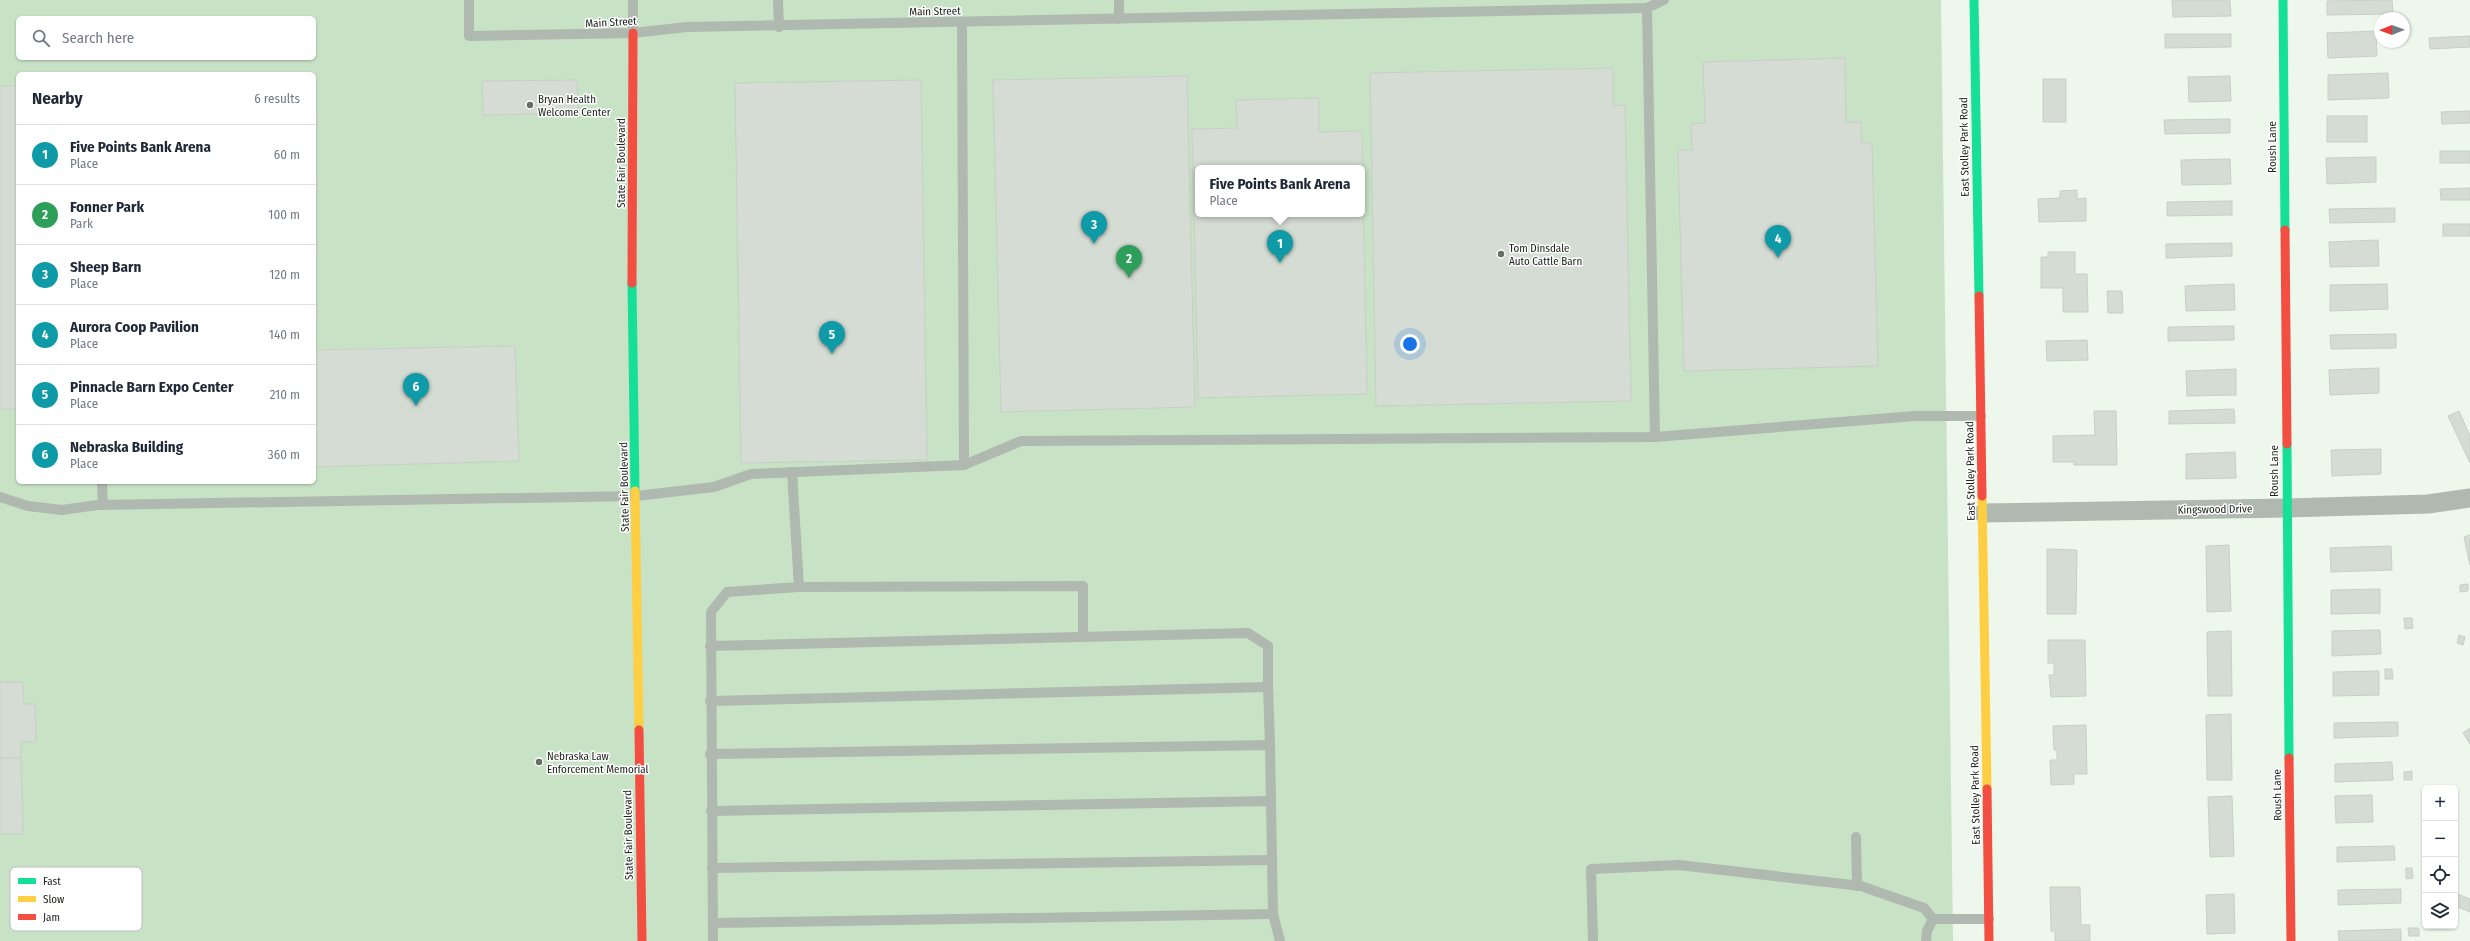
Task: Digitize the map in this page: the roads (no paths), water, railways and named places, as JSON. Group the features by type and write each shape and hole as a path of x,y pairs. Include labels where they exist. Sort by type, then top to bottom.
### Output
{"street":[{"name":"East Stolley Park Road","path":"1974,0 1989,941"},
{"name":"Roush Lane","path":"2283,0 2286,508 2291,941"},
{"name":"State Fair Boulevard","path":"633,33 632,253 642,941"},
{"name":"Kingswood Drive","path":"1983,513 2428,504 2470,498"}],"lane":[{"name":"Main Street","path":"469,0 469,36 633,33 688,27 779,27 1647,8 1664,0"},
{"path":"633,0 633,33"},
{"path":"778,0 779,27"},
{"path":"1119,0 1119,19"},
{"path":"1647,8 1655,437"},
{"path":"962,22 964,465"},
{"path":"0,497 28,506 62,510 103,505 636,496 714,487 751,474 964,465 1021,441 1655,437 1915,416 1981,416"},
{"path":"792,472 799,587"},
{"path":"102,484 103,505"},
{"path":"713,941 710,754 710,612 727,592 799,587 1083,586 1083,637"},
{"path":"710,646 1248,633 1268,646 1272,914 1280,941"},
{"path":"710,702 1268,687"},
{"path":"710,754 1270,745"},
{"path":"711,811 1271,801"},
{"path":"1856,837 1857,886"},
{"path":"712,868 1272,860"},
{"path":"1593,941 1591,869 1679,865 1857,886 1924,908 1933,919 1989,920"},
{"path":"713,923 1272,914"},
{"path":"1926,941 1926,931 1933,919"}],"place":[{"name":"Bryan Health Welcome Center","path":"530,105"},
{"name":"Sheep Barn","path":"1094,244"},
{"name":"Tom Dinsdale Auto Cattle Barn","path":"1501,254"},
{"name":"Aurora Coop Pavilion","path":"1778,258"},
{"name":"Five Points Bank Arena","path":"1280,263"},
{"name":"Fonner Park","path":"1129,278"},
{"name":"Pinnacle Barn Expo Center","path":"832,354"},
{"name":"Nebraska Building","path":"416,406"},
{"name":"Nebraska Law Enforcement Memorial","path":"539,762"}]}
